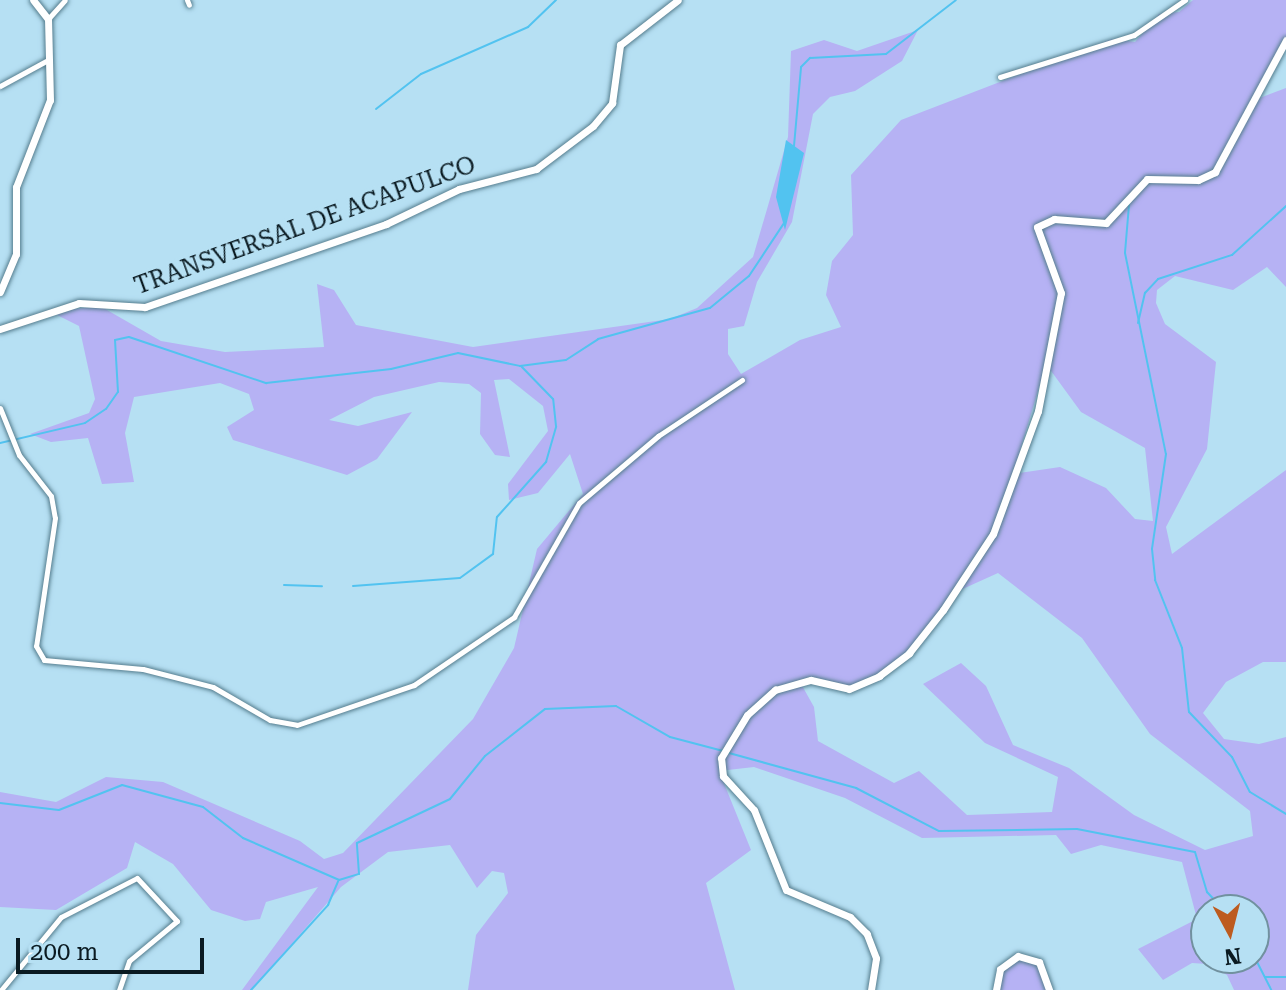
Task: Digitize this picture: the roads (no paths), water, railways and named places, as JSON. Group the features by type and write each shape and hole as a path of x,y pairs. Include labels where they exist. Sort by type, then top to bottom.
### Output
{"street":[{"path":"33,0 48,19"},
{"path":"0,292 16,254 16,187 50,100 46,61 48,19 65,0"},
{"name":"TRANSVERSAL DE ACAPULCO","path":"0,329 79,303 145,307 386,224 459,189 536,169 593,126 612,103 620,45 678,0"},
{"path":"1000,77 1134,35 1185,0"},
{"path":"871,990 876,958 867,934 850,917 786,890 754,810 720,770 724,751 747,715 775,690 811,680 849,689 909,653 993,534 1038,411 1061,282 1037,227 1054,219 1106,223 1147,179 1198,180 1215,172 1286,40"},
{"path":"0,86 46,61"},
{"path":"0,408 19,455 51,496 55,518 36,646 44,660 143,669 213,687 270,720 297,725 414,685 514,617 579,503 658,436 742,380"},
{"path":"1,990 61,917 133,877 177,921 129,961 119,990"},
{"path":"996,990 1000,969 1018,956 1039,962 1049,990"}],"water":[{"path":"786,140 804,153 785,230 776,197"}],"waterway":[{"path":"376,109 421,74 528,27 556,0"},
{"path":"794,146 801,67 810,58 886,54 956,0"},
{"path":"1129,205 1125,253 1166,454 1152,549 1155,580 1182,648 1189,712 1232,757 1250,792 1286,814"},
{"path":"1138,323 1145,293 1158,279 1232,255 1286,206"},
{"path":"0,443 85,423 106,409 118,392 115,340 129,337 266,383 391,369 458,353 520,366 566,360 598,339 710,308 749,276 786,220"},
{"path":"353,586 460,578 493,554 497,517 546,462 556,426 553,399 522,367"},
{"path":"284,585 322,586"},
{"path":"0,803 59,810 122,785 203,807 243,838 339,880 359,874 357,843 450,799 485,756 545,709 616,706 670,737 723,751"},
{"path":"729,753 856,788 939,831 1077,829 1195,852 1209,894"},
{"path":"251,990 328,905 338,881"},
{"path":"1263,974 1271,990"},
{"path":"1265,977 1286,977"}]}
